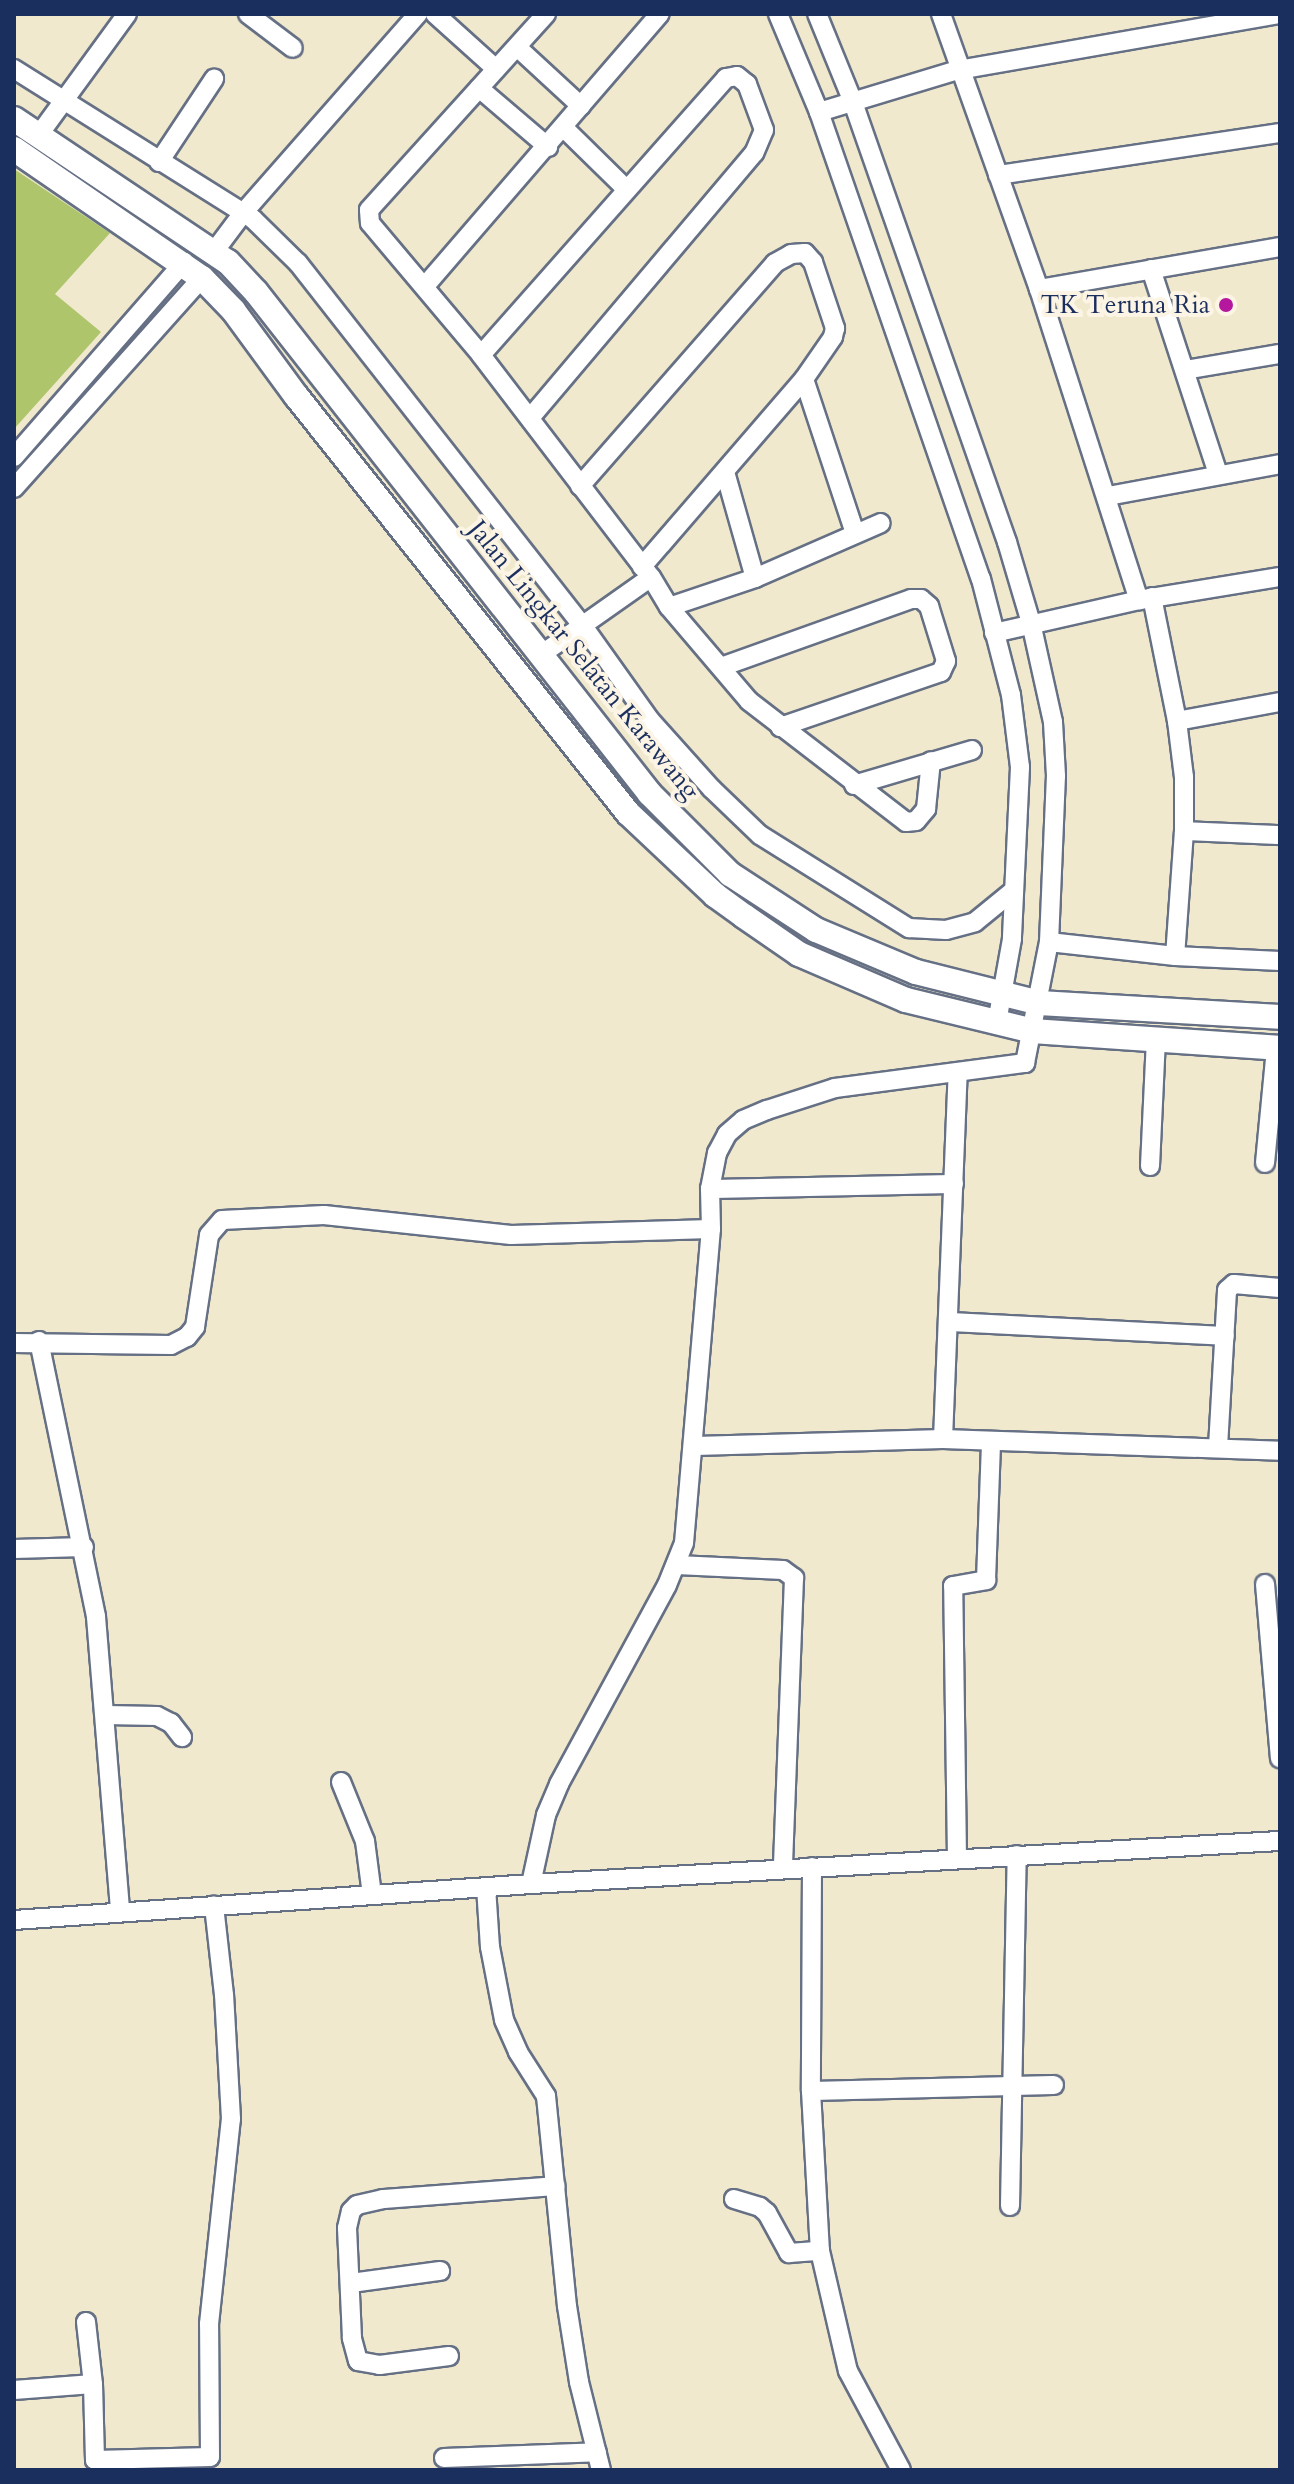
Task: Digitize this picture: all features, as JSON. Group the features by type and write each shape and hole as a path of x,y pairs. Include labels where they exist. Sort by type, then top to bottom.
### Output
{"main road":[{"name":"Jalan Lingkar Selatan Karawang","path":"14,119 228,262 256,292 478,571 650,794 730,874 816,930 916,972 1039,1003 1280,1017"},
{"path":"14,149 193,270 233,310 297,397 453,589 628,813 715,895 799,954 906,1000 1033,1031 1278,1048"},
{"path":"453,589 478,571"}],"street":[{"path":"38,136 127,14"},
{"path":"213,253 243,213 418,14"},
{"path":"435,14 496,69"},
{"path":"546,14 369,210 370,223 481,355 647,572 669,607 749,701 854,785 911,823 926,809 931,761"},
{"path":"425,286 660,14"},
{"path":"778,14 819,112 981,579 1011,695 1020,767 1012,939 997,1022"},
{"path":"531,1884 546,1815 559,1784 677,1565 684,1543 695,1446 711,1229 710,1189 717,1153 727,1134 743,1120 835,1088 1025,1063 1049,942 1055,749 1053,722 1031,623 1007,542 853,102 817,14"},
{"path":"941,14 958,70 1039,289 1146,599 1177,721 1184,777 1184,831 1175,956"},
{"path":"819,112 958,70 1278,14"},
{"path":"257,16 293,48"},
{"path":"517,47 581,106"},
{"path":"14,69 243,213 307,275 583,626 650,720 712,789 760,835 909,928 946,930 975,922 1013,891"},
{"path":"481,355 726,78 737,76 747,84 764,130 754,153 530,418"},
{"path":"159,162 214,79"},
{"path":"479,88 548,147"},
{"path":"564,128 627,190"},
{"path":"998,175 1280,133"},
{"path":"1039,289 1280,247"},
{"path":"542,654 583,626 647,572 725,472 804,379 833,337 835,328 813,262 805,253 791,254 775,263 580,486"},
{"path":"1151,269 1218,474"},
{"path":"14,457 155,299 193,270"},
{"path":"14,488 172,309 193,270"},
{"path":"155,299 172,309"},
{"path":"1185,370 1280,354"},
{"path":"804,379 855,533"},
{"path":"1108,496 1280,464"},
{"path":"725,472 755,578"},
{"path":"669,607 755,578 881,523"},
{"path":"994,633 1146,599 1280,577"},
{"path":"721,667 911,599 921,599 929,606 946,661 941,672 780,727"},
{"path":"1177,721 1280,702"},
{"path":"854,785 972,750"},
{"path":"1184,831 1280,835"},
{"path":"1049,942 1175,956 1280,961"},
{"path":"1150,1166 1156,1039"},
{"path":"1265,1163 1278,1048"},
{"path":"943,1439 958,1072"},
{"path":"710,1189 954,1184"},
{"path":"14,1343 171,1345 187,1337 195,1327 209,1235 222,1220 324,1215 511,1235 711,1229"},
{"path":"1218,1447 1229,1285 1280,1288"},
{"path":"950,1322 1225,1336"},
{"path":"39,1341 84,1547 102,1665 120,1912"},
{"path":"695,1446 943,1439 1280,1451"},
{"path":"957,1859 953,1586 986,1580 991,1443"},
{"path":"14,1549 84,1547"},
{"path":"677,1565 783,1570 794,1578 783,1869"},
{"path":"1265,1584 1280,1758"},
{"path":"106,1715 157,1716 171,1723 182,1737"},
{"path":"341,1782 365,1841 372,1895"},
{"path":"14,1920 531,1884 1280,1841"},
{"path":"1010,2206 1017,1855"},
{"path":"812,1867 811,2091 820,2251 844,2360 901,2470"},
{"path":"444,2458 599,2461 579,2382 567,2306 544,2087 518,2052 496,1991 486,1887"},
{"path":"86,2322 93,2384 95,2460 210,2457 209,2324 231,2119 224,1995 214,1906"},
{"path":"811,2091 1054,2085"},
{"path":"449,2356 380,2365 358,2361 352,2338 348,2219 357,2205 383,2199 556,2186"},
{"path":"734,2199 760,2207 767,2213 789,2253 820,2251"},
{"path":"351,2283 440,2271"},
{"path":"14,2390 93,2384"}],"green space":[{"path":"14,169 110,233 55,294 101,332 14,429"}],"place":[{"name":"TK Teruna Ria","path":"1226,305"}]}
